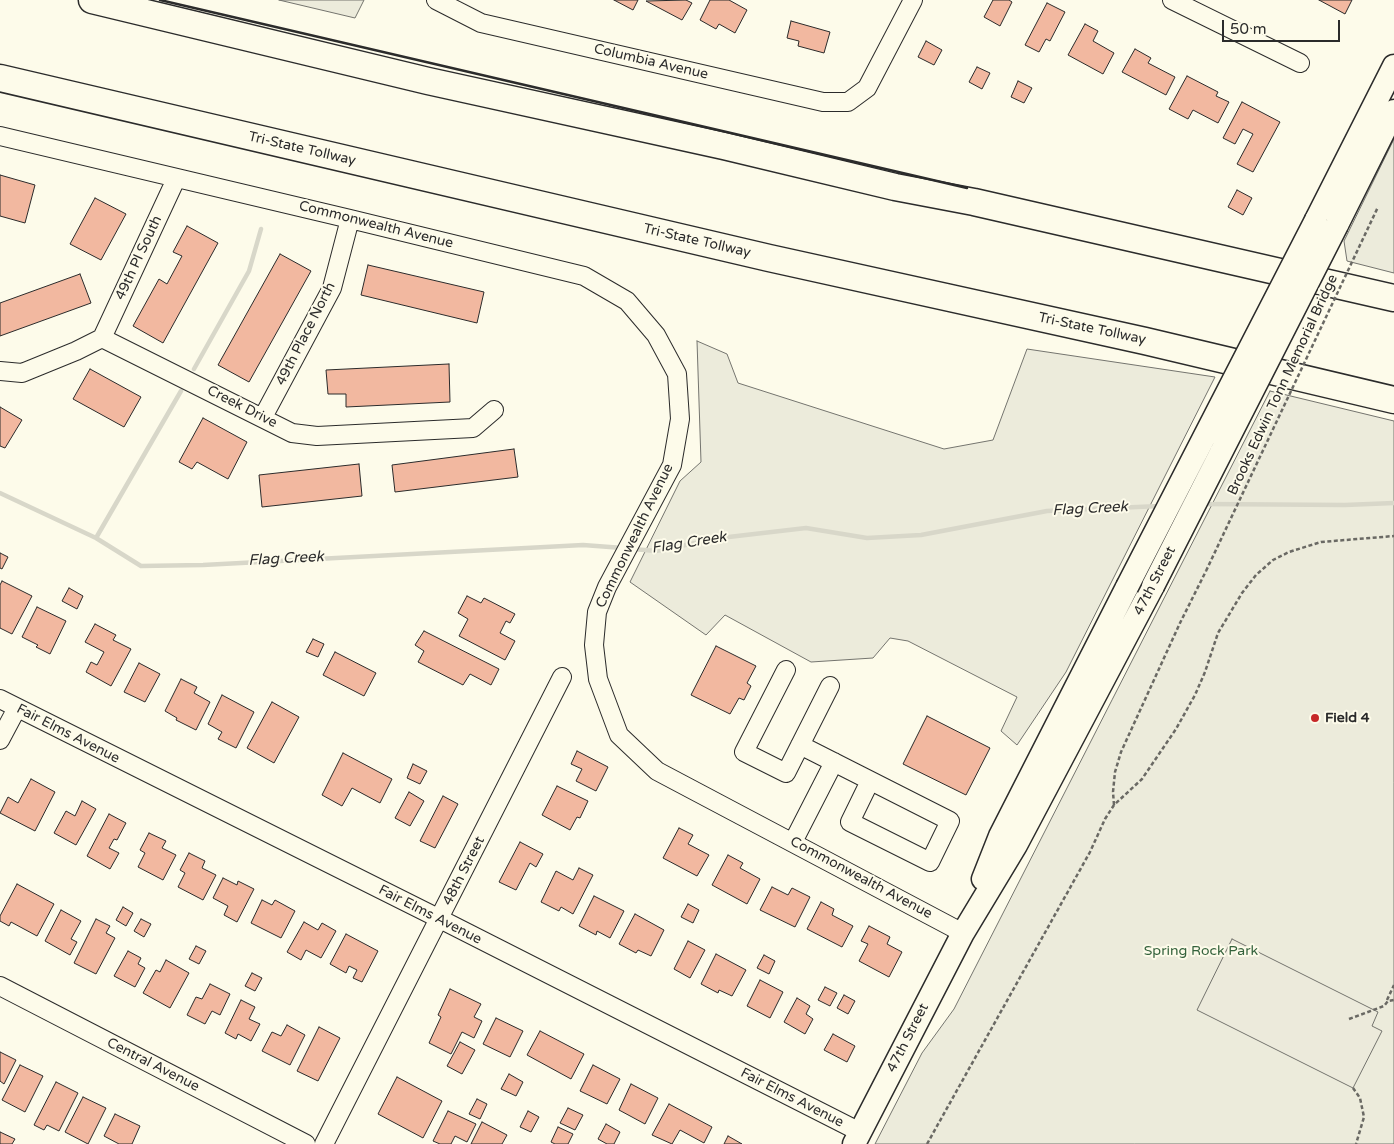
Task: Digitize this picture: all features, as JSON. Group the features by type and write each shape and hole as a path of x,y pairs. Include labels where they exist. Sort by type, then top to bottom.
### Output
{"highway":[{"path":"92,0 438,83 724,146 895,187 984,204 1394,298"},
{"name":"Tri-State Tollway","path":"0,78 769,258 1146,341 1394,400"}],"main road":[{"path":"1326,222 1394,66"},
{"path":"1326,222 1394,110"},
{"name":"47th Street","path":"857,1138 963,933 1016,845 1153,586 1326,222"},
{"name":"47th Street","path":"963,933 1000,836 1127,586 1326,222"}],"street":[{"name":"Columbia Avenue","path":"436,0 481,23 823,102 848,102 867,88 913,0"},
{"path":"1172,0 1300,63"},
{"name":"Commonwealth Avenue","path":"0,136 584,276 627,301 656,335 677,374 680,418 672,465 607,587 597,612 594,645 598,679 619,735 657,771 963,933"},
{"name":"49th Pl South","path":"102,338 176,178"},
{"name":"49th Place North","path":"263,417 332,288 350,219"},
{"path":"0,371 22,373 102,338"},
{"name":"Creek Drive","path":"102,338 292,433 317,436 473,428 494,410"},
{"path":"786,670 744,752 786,773 830,686"},
{"name":"48th Street","path":"324,1144 562,676"},
{"name":"Fair Elms Avenue","path":"0,700 440,919 857,1138"},
{"path":"0,740 17,708"},
{"path":"800,745 950,821 930,862 850,822 870,781"},
{"path":"793,842 834,762"},
{"name":"Central Avenue","path":"0,986 306,1144"}],"path":[{"name":"Brooks Edwin Tonn Memorial Bridge","path":"1114,805 1115,772 1121,752 1183,616 1378,207"},
{"path":"927,1144 1090,852 1105,819 1114,805 1142,779 1176,729 1195,695 1218,633 1242,593 1256,575 1273,560 1289,552 1321,542 1394,536"},
{"path":"1385,1004 1394,985"},
{"path":"1349,1019 1378,1009 1388,1001 1394,1000"},
{"path":"1353,1088 1360,1098 1364,1116 1356,1144"}],"green space":[{"path":"279,0 364,0 355,18"},
{"path":"1394,139 1394,273 1347,261 1344,241"},
{"path":"697,341 727,354 738,383 944,449 993,440 1027,349 1215,377 1066,672 1017,745 1001,731 1017,697 908,641 890,638 873,658 811,662 725,615 706,635 630,582 680,481 701,462"},
{"name":"Spring Rock Park","path":"1270,391 1394,421 1394,1144 875,1144 922,1053 954,1009"}],"shaded area":[{"path":"1232,939 1378,1012 1372,1026 1382,1031 1353,1088 1197,1010"}],"building":[{"path":"614,0 638,0 633,10"},
{"path":"686,0 692,3 682,20 646,1"},
{"path":"710,0 729,0 747,10 735,33 719,24 716,29 700,20"},
{"path":"993,0 1009,0 1012,2 1000,26 984,17"},
{"path":"1319,0 1352,0 1345,14"},
{"path":"1047,3 1065,12 1050,41 1046,39 1039,52 1025,45"},
{"path":"791,21 830,32 824,53 798,46 799,41 787,38"},
{"path":"1085,24 1098,31 1093,41 1114,53 1103,74 1068,55"},
{"path":"926,41 942,50 934,65 918,57"},
{"path":"1135,49 1151,58 1148,63 1175,77 1166,95 1122,72"},
{"path":"977,67 990,73 982,89 969,82"},
{"path":"1187,76 1218,92 1216,96 1229,102 1218,123 1193,110 1188,119 1169,109"},
{"path":"1018,81 1032,88 1024,103 1011,97"},
{"path":"1242,102 1280,122 1253,172 1237,164 1253,134 1243,129 1235,144 1223,138"},
{"path":"0,175 35,185 25,223 0,216"},
{"path":"1237,190 1252,198 1243,215 1228,207"},
{"path":"95,198 126,214 101,260 70,244"},
{"path":"187,226 218,243 163,343 133,326 159,279 167,284 182,256 173,252"},
{"path":"280,254 311,271 249,382 218,365"},
{"path":"368,265 484,292 477,323 361,295"},
{"path":"80,274 91,303 0,336 0,303"},
{"path":"449,364 450,402 346,407 346,394 328,394 326,370"},
{"path":"90,369 141,397 124,427 73,399"},
{"path":"0,407 22,420 5,448 0,446"},
{"path":"203,418 247,442 228,479 197,462 192,469 179,462"},
{"path":"514,449 518,477 395,492 392,465"},
{"path":"359,464 362,496 262,507 259,475"},
{"path":"0,553 8,557 2,569 0,568"},
{"path":"2,581 32,596 12,634 0,628 0,585"},
{"path":"69,588 83,596 77,609 62,601"},
{"path":"467,596 481,603 484,598 515,614 510,623 506,621 500,633 515,641 505,660 459,636 468,619 458,613"},
{"path":"37,607 66,621 50,654 22,637"},
{"path":"95,624 116,635 113,640 131,649 111,686 86,672 91,662 97,665 104,652 85,642"},
{"path":"424,631 499,669 491,685 470,674 463,685 418,662 424,651 415,645"},
{"path":"313,639 324,644 318,657 306,652"},
{"path":"716,646 756,666 747,683 751,686 744,700 739,698 730,714 691,695"},
{"path":"335,652 376,673 364,696 323,675"},
{"path":"139,663 160,674 145,702 124,692"},
{"path":"181,679 197,687 194,693 210,702 196,730 176,720 177,718 165,711"},
{"path":"222,695 254,712 236,748 218,739 222,732 208,724"},
{"path":"272,702 299,717 274,763 247,748"},
{"path":"927,716 990,748 966,795 903,764"},
{"path":"577,751 608,767 596,791 576,781 582,769 571,764"},
{"path":"343,753 392,779 380,803 352,788 342,806 322,795"},
{"path":"413,764 427,771 420,784 407,778"},
{"path":"31,779 55,792 35,831 0,813 8,797 18,803"},
{"path":"557,786 588,801 580,818 577,817 570,830 542,815"},
{"path":"409,792 424,801 410,826 395,818"},
{"path":"443,796 458,804 435,848 420,841"},
{"path":"82,801 96,809 76,845 54,833 66,811 75,816"},
{"path":"109,814 126,823 117,840 114,839 109,848 119,853 110,869 87,856"},
{"path":"679,828 693,835 688,844 709,855 697,876 663,858"},
{"path":"149,833 166,841 162,848 176,855 163,880 138,867 145,853 140,850"},
{"path":"520,842 543,854 536,867 530,863 516,890 499,882"},
{"path":"189,853 205,861 202,868 216,875 203,900 178,887 185,873 180,870"},
{"path":"728,855 743,863 740,868 760,879 747,904 712,885"},
{"path":"579,868 593,875 573,914 561,907 559,911 541,902 556,871 573,880"},
{"path":"223,878 237,885 238,881 254,889 237,922 224,915 228,906 213,898"},
{"path":"17,884 54,904 37,936 11,922 9,926 0,921 0,916"},
{"path":"772,887 788,895 792,888 810,897 795,927 760,910"},
{"path":"594,896 624,911 610,938 597,931 596,935 579,926"},
{"path":"262,900 272,905 275,900 295,911 281,938 251,923"},
{"path":"821,902 834,909 832,915 853,926 842,947 807,929"},
{"path":"688,904 699,910 693,923 681,917"},
{"path":"123,907 133,913 126,926 116,920"},
{"path":"61,910 81,921 71,939 77,942 70,955 45,941"},
{"path":"635,914 664,930 651,956 638,950 636,953 619,944"},
{"path":"96,919 110,926 106,933 115,938 96,974 74,963"},
{"path":"141,919 151,924 144,937 134,931"},
{"path":"304,922 318,930 322,923 336,931 321,958 306,950 301,960 287,952"},
{"path":"869,926 890,937 887,944 902,952 889,977 859,961 868,944 861,941"},
{"path":"346,934 378,951 362,982 353,978 357,970 349,966 346,973 330,964"},
{"path":"688,941 705,950 690,978 674,969"},
{"path":"196,946 206,951 199,964 189,959"},
{"path":"128,951 141,958 138,964 145,968 135,987 114,976"},
{"path":"716,954 746,970 732,996 719,990 718,993 701,984"},
{"path":"764,955 775,961 769,974 757,968"},
{"path":"166,960 189,973 170,1008 143,993 156,970 160,972"},
{"path":"252,973 262,978 255,991 245,986"},
{"path":"760,980 783,992 770,1018 747,1006"},
{"path":"210,984 230,994 220,1015 212,1011 205,1024 187,1015 196,997 202,999"},
{"path":"825,987 837,993 830,1006 818,1000"},
{"path":"450,989 481,1004 474,1017 482,1021 474,1038 462,1032 451,1054 429,1043 441,1017 438,1015"},
{"path":"844,995 855,1001 848,1014 837,1008"},
{"path":"797,998 810,1006 806,1014 813,1019 805,1034 784,1022"},
{"path":"241,1000 255,1007 249,1019 260,1024 251,1041 238,1034 236,1039 225,1033"},
{"path":"496,1018 523,1031 510,1057 483,1044"},
{"path":"287,1025 305,1035 290,1065 262,1051 272,1032 281,1036"},
{"path":"319,1027 340,1038 318,1081 297,1071"},
{"path":"540,1031 584,1054 571,1079 527,1055"},
{"path":"833,1034 855,1046 847,1062 824,1050"},
{"path":"460,1042 475,1050 462,1074 447,1066"},
{"path":"0,1052 16,1060 4,1084 0,1081"},
{"path":"20,1065 43,1076 25,1112 2,1100"},
{"path":"593,1065 620,1079 607,1104 580,1091"},
{"path":"509,1074 523,1082 516,1096 501,1089"},
{"path":"397,1077 442,1101 423,1138 378,1114"},
{"path":"56,1082 78,1093 59,1131 47,1125 44,1130 34,1125"},
{"path":"631,1084 658,1098 645,1124 619,1110"},
{"path":"83,1097 106,1108 88,1144 65,1132"},
{"path":"477,1099 487,1104 480,1119 469,1114"},
{"path":"669,1104 712,1127 704,1143 680,1130 672,1144 652,1135"},
{"path":"568,1108 583,1115 575,1130 560,1123"},
{"path":"448,1111 476,1124 467,1142 455,1136 451,1144 440,1144 433,1141"},
{"path":"528,1111 539,1117 531,1132 520,1127"},
{"path":"115,1114 140,1126 132,1144 119,1144 104,1136"},
{"path":"482,1122 507,1135 502,1144 471,1144"},
{"path":"606,1124 620,1132 614,1144 607,1144 598,1139"},
{"path":"558,1127 573,1134 568,1144 555,1144 551,1142"},
{"path":"0,1132 15,1139 12,1144 0,1144"},
{"path":"728,1136 742,1144 724,1144"}],"waterway":[{"path":"194,369 249,271 261,229"},
{"path":"96,538 181,391"},
{"name":"Flag Creek","path":"0,493 96,538 141,566 203,565 583,545 623,548"},
{"name":"Flag Creek","path":"1203,504 1345,505 1394,503"},
{"name":"Flag Creek","path":"633,549 656,551 720,538 806,528 867,538 921,535 1047,511 1160,506"}],"wall":[{"path":"160,0 967,188"}],"place":[{"name":"Field 4","path":"1315,718"}]}
